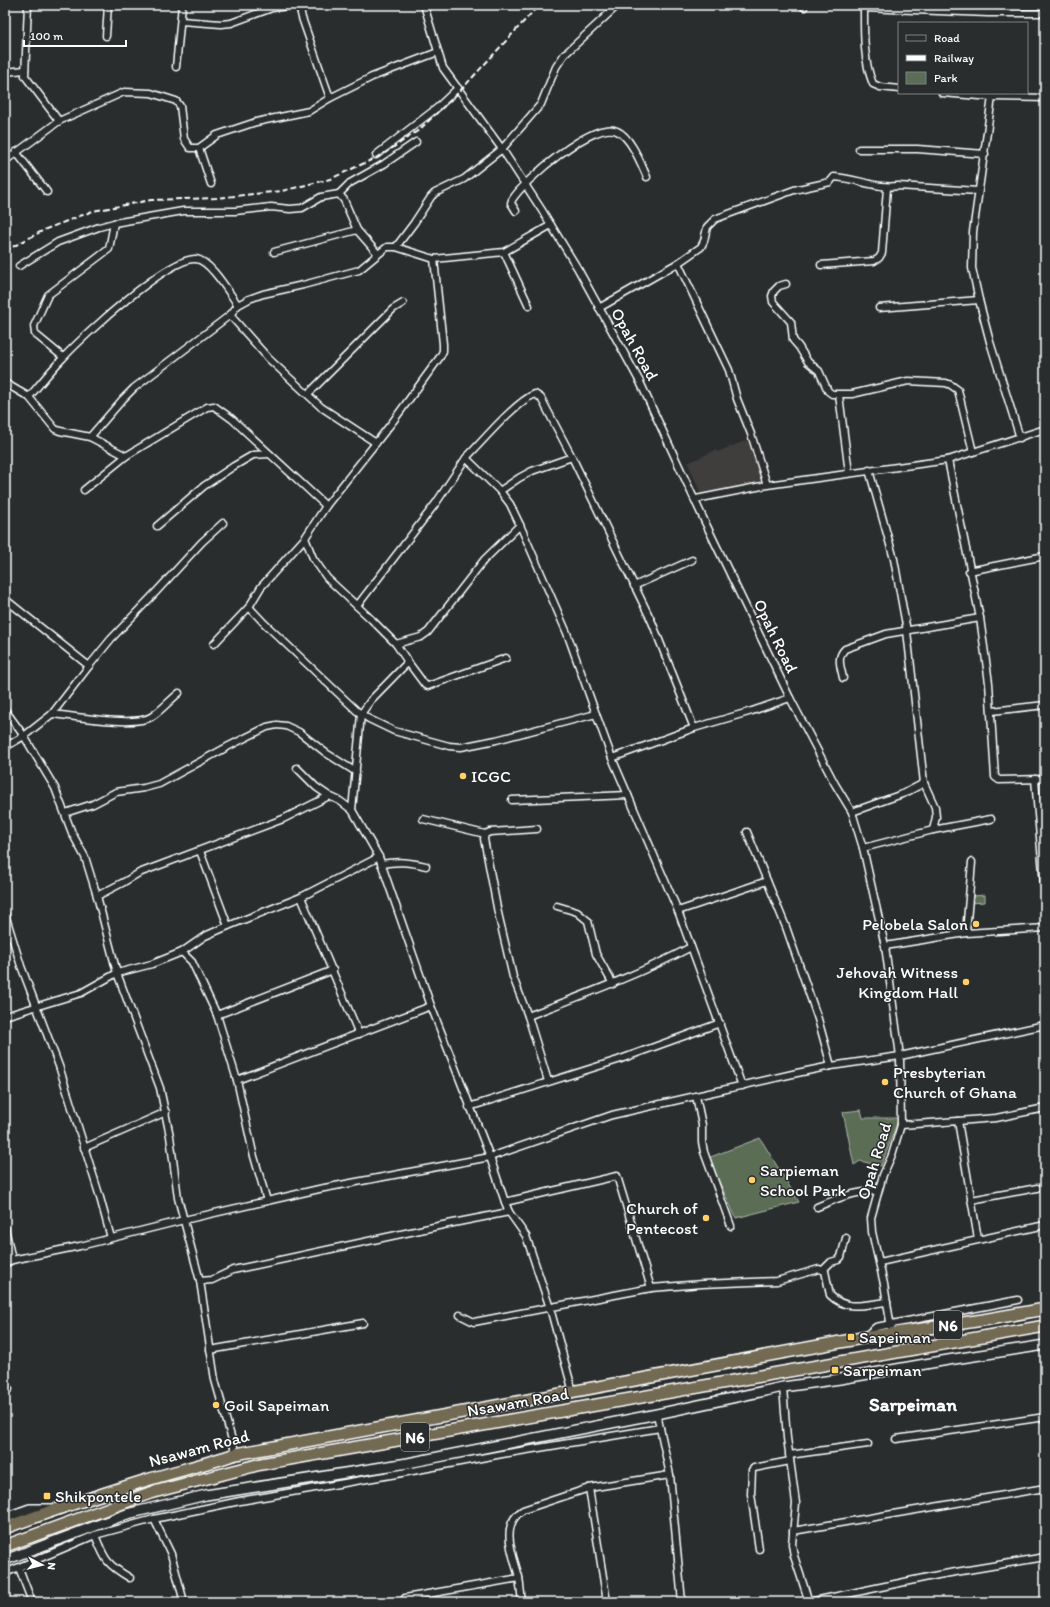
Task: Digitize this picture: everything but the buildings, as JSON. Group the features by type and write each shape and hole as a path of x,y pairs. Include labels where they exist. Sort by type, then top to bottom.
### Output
{"highway":[{"name":"Nsawam Road","path":"5,1528 55,1509 149,1479 206,1464 236,1454 862,1338 891,1329 1045,1310"},
{"name":"Nsawam Road","path":"5,1546 150,1493 261,1464 1045,1326"}],"main road":[{"path":"5,1560 127,1514 206,1495 408,1463 657,1414 783,1387 840,1379 1045,1344"},
{"path":"5,1518 30,1509 55,1509"}],"street":[{"path":"28,5 25,70 27,81 59,121"},
{"path":"106,36 108,5"},
{"path":"176,68 182,5"},
{"path":"180,21 221,24 231,23 272,8 298,5 330,98"},
{"name":"Opah Road","path":"424,5 443,68 526,184 599,308 640,382 790,698 835,784 852,812 863,848 885,946 900,1056 901,1125 892,1155 883,1175 871,1218 872,1232 880,1262 891,1329"},
{"path":"396,248 435,193 464,179 502,149 541,104 556,67 564,55 618,5"},
{"path":"898,89 880,88 873,84 870,76 866,47 864,7 988,13 1045,13"},
{"path":"5,161 59,121 119,93 151,93 176,101 180,106 184,139 190,148 199,148 217,135 256,122 309,111 330,98 372,77 438,52"},
{"path":"5,72 25,70"},
{"path":"376,154 437,108 458,88"},
{"path":"954,94 992,97 1045,98"},
{"path":"992,97 973,232 972,268 979,300 1020,438"},
{"path":"516,211 512,200 542,168 564,151 599,131 612,129 618,131 626,137 647,177"},
{"path":"19,266 58,242 92,229 114,223 183,211 235,211 271,207 290,209 302,208 321,197 339,194 350,183 416,142"},
{"path":"199,148 211,184"},
{"path":"859,150 917,149 985,154"},
{"path":"16,152 47,192"},
{"path":"599,308 678,263 701,247 707,227 714,219 794,190 830,182 834,177 846,177 887,188 898,186 978,192"},
{"path":"821,265 874,261 879,258 882,253 887,188"},
{"path":"339,194 344,200 357,230 378,254"},
{"path":"63,357 35,334 34,326 48,295 109,249 114,223"},
{"path":"90,437 134,388 230,315 238,305 249,299 263,294 359,270 387,247 396,248 434,259 504,252 551,225"},
{"path":"274,252 357,230"},
{"path":"504,252 529,306"},
{"path":"29,397 63,357 92,330 158,274 188,260 197,259 206,263 238,305"},
{"path":"214,644 248,607 261,587 304,538 326,506 376,443 440,357 443,351 434,259"},
{"path":"678,263 729,370 737,399 751,434 767,485"},
{"path":"786,284 779,286 774,291 772,296 773,302 791,322 793,340 808,362 818,371 828,391 832,394 839,395 852,394 908,381 930,381 952,385 958,390 973,452"},
{"path":"879,308 979,300"},
{"path":"308,394 393,309 403,304"},
{"path":"230,315 269,359 321,407 376,443"},
{"path":"5,383 29,397 55,428 60,431 90,437 126,456"},
{"path":"357,606 436,503 466,458 497,425 528,397 535,394 541,398 572,457 652,622 694,728"},
{"path":"839,395 849,473"},
{"path":"84,490 126,456 207,407 214,406 232,419 260,444 326,506"},
{"path":"696,499 767,485 948,460 1045,429"},
{"path":"158,526 204,486 234,466 253,456 269,454"},
{"path":"500,491 532,471 572,457"},
{"path":"466,458 500,491 510,504 520,525 567,633 612,758 692,947 742,1086"},
{"path":"948,460 969,571 980,618 992,711 995,777 999,780 1045,779"},
{"path":"869,470 894,560 907,631 924,782 935,807 936,817 933,830"},
{"path":"5,746 24,736 52,714 111,639 223,522"},
{"path":"396,644 421,637 428,632 484,560 520,525"},
{"path":"304,538 313,558 327,578 396,644 425,685 428,686 506,658"},
{"path":"969,571 1045,556"},
{"path":"634,586 692,560"},
{"path":"5,599 89,666"},
{"path":"248,607 361,714 394,731 450,746 461,747 496,740 596,714"},
{"path":"843,678 839,660 845,649 886,634 980,618"},
{"path":"352,810 361,714 371,700 408,662"},
{"path":"52,714 125,722 142,720 150,717 179,693"},
{"path":"612,758 694,728 790,698"},
{"path":"992,711 1045,705"},
{"path":"5,710 24,736 55,788 72,833 84,857 97,896 117,973 155,1073 166,1112 178,1198 200,1281 215,1380 236,1454"},
{"path":"64,812 93,804 116,792 159,784 267,727 277,725 286,726 299,732 326,753 356,772"},
{"path":"297,768 316,787 352,810 379,857 431,1006 469,1107 490,1157 505,1202 509,1212 526,1236 550,1308 573,1392"},
{"path":"1035,779 1045,896"},
{"path":"852,812 905,793 924,782"},
{"path":"512,800 628,795"},
{"path":"97,896 139,873 283,819 328,796"},
{"path":"863,848 933,830 991,818"},
{"path":"423,819 485,834 490,832 537,829"},
{"path":"747,832 786,927 802,972 831,1066"},
{"path":"485,834 484,839 498,913 513,977 528,1016 548,1081"},
{"path":"200,851 228,926"},
{"path":"5,1016 81,993 117,973 152,964 182,952 205,936 301,897 379,857"},
{"path":"382,864 396,861 408,861 426,866"},
{"path":"966,933 972,862"},
{"path":"678,912 767,881"},
{"path":"301,897 359,1034"},
{"path":"557,906 577,912 588,922 596,954 613,984"},
{"path":"5,914 21,966 60,1066 110,1238"},
{"path":"885,946 966,933 1045,928"},
{"path":"528,1016 613,984 653,967 692,947"},
{"path":"182,952 192,962 217,1015 237,1080 253,1153 267,1201"},
{"path":"217,1015 333,970"},
{"path":"237,1080 431,1006"},
{"path":"469,1107 618,1060 720,1023"},
{"path":"5,1264 12,1260 319,1188 490,1157 612,1116 696,1096 831,1066 900,1056 1045,1025"},
{"path":"696,1096 702,1125 702,1142 704,1152 731,1226"},
{"path":"901,1125 996,1118 1045,1108"},
{"path":"84,1148 166,1112"},
{"path":"958,1121 978,1239"},
{"path":"505,1202 617,1176 651,1288"},
{"path":"972,1200 1036,1188"},
{"path":"817,1207 851,1193 878,1191"},
{"path":"200,1281 212,1280 233,1270 509,1212"},
{"path":"880,1262 1045,1225"},
{"path":"5,1228 12,1260"},
{"path":"460,1315 474,1322 651,1288 777,1281 820,1269 823,1270 831,1262 838,1260 841,1257 846,1238"},
{"path":"823,1270 825,1271 830,1295 840,1304 850,1306 887,1302"},
{"path":"891,1329 1018,1300"},
{"path":"210,1350 363,1323"},
{"path":"783,1387 796,1503 792,1544 794,1556 809,1602 938,1575 1045,1557"},
{"path":"657,1414 670,1475 682,1602"},
{"path":"896,1439 1045,1417"},
{"path":"5,1573 94,1535 154,1519 247,1499 660,1428"},
{"path":"759,1549 751,1494 752,1470 754,1468 790,1458 868,1444"},
{"path":"522,1602 519,1578 510,1546 511,1524 516,1514 523,1510 589,1488 670,1475"},
{"path":"589,1488 607,1602"},
{"path":"794,1531 1045,1488"},
{"path":"154,1519 171,1554 184,1602"},
{"path":"94,1535 104,1558 115,1569 130,1578"},
{"path":"18,1568 32,1602"},
{"path":"405,1598 519,1578"}],"shaded area":[{"path":"748,440 762,483 701,494 688,463 716,450 717,452"}],"green space":[{"path":"972,893 973,896 985,895 985,902 971,903"},
{"path":"861,1110 863,1118 899,1118 881,1166 860,1161 854,1165 843,1112"},
{"name":"Sarpieman School Park","path":"760,1138 799,1202 736,1218 708,1158"}],"railway":[{"path":"5,251 46,229 93,211 151,200 216,198 282,191 330,179 382,155 419,130 460,91 539,5"}],"place":[{"name":"ICGC","path":"463,776"},
{"name":"Pelobela Salon","path":"976,924"},
{"name":"Jehovah Witness Kingdom Hall","path":"966,982"},
{"name":"Presbyterian Church of Ghana","path":"885,1082"},
{"name":"Sarpieman School Park","path":"752,1180"},
{"name":"Church of Pentecost","path":"706,1218"},
{"name":"Sapeiman","path":"851,1337"},
{"name":"Sarpeiman","path":"835,1370"},
{"name":"Goil Sapeiman","path":"216,1405"},
{"name":"Shikpontele","path":"47,1496"}],"district":[{"name":"Sarpeiman","path":"913,1404"}]}
